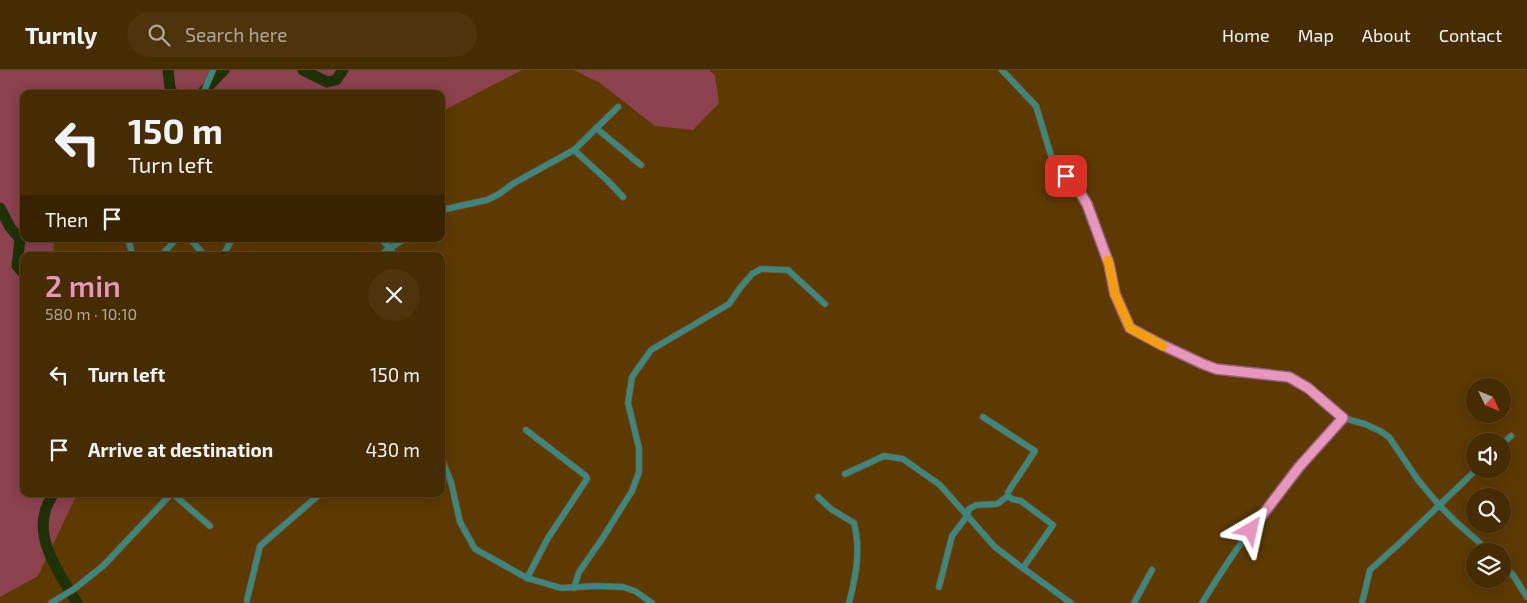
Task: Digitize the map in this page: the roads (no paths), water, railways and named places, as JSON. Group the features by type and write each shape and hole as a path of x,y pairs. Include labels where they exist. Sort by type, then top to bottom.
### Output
{"street":[{"path":"204,89 213,70"},
{"path":"1002,70 1036,106 1052,162 1078,189 1087,204 1109,264 1115,294 1130,328 1160,344 1216,369 1289,377 1308,388 1343,418 1365,424 1380,431 1389,437 1408,462 1418,480 1439,505 1480,543"},
{"path":"445,211 487,200 574,150 618,108"},
{"path":"596,128 641,165"},
{"path":"574,150 623,197"},
{"path":"165,252 173,242"},
{"path":"193,242 201,252"},
{"path":"384,242 392,252"},
{"path":"384,252 400,242"},
{"path":"574,588 579,572 632,491 639,472 639,448 628,403 632,377 651,350 729,304 752,274 761,270 788,270 825,304"},
{"path":"939,587 952,536 967,516 969,509 976,505 997,504 1008,496 1008,492 1035,451 983,417"},
{"path":"1202,603 1269,505 1299,467 1343,418"},
{"path":"526,430 586,476 587,479 548,538 527,578"},
{"path":"845,474 884,456 903,459 940,485 995,547 1071,603"},
{"path":"445,467 451,482 460,522 475,549 527,578 561,588 623,587 635,591 652,603"},
{"path":"1362,603 1370,570 1468,478"},
{"path":"1008,496 1021,501 1053,525 1022,568"},
{"path":"52,603 74,589 103,566 169,497"},
{"path":"176,497 210,526"},
{"path":"247,600 260,546 317,497"},
{"path":"818,497 854,523 857,535 856,576 848,603"},
{"path":"1134,603 1152,570"},
{"path":"1511,573 1527,597"}],"waterway":[{"path":"168,70 171,90"},
{"path":"205,90 224,70"},
{"path":"303,70 327,82 336,80 343,70"},
{"path":"0,208 10,227 20,239"},
{"path":"20,239 17,266 20,269"},
{"path":"51,497 45,512 44,536 52,559 77,603"}]}
